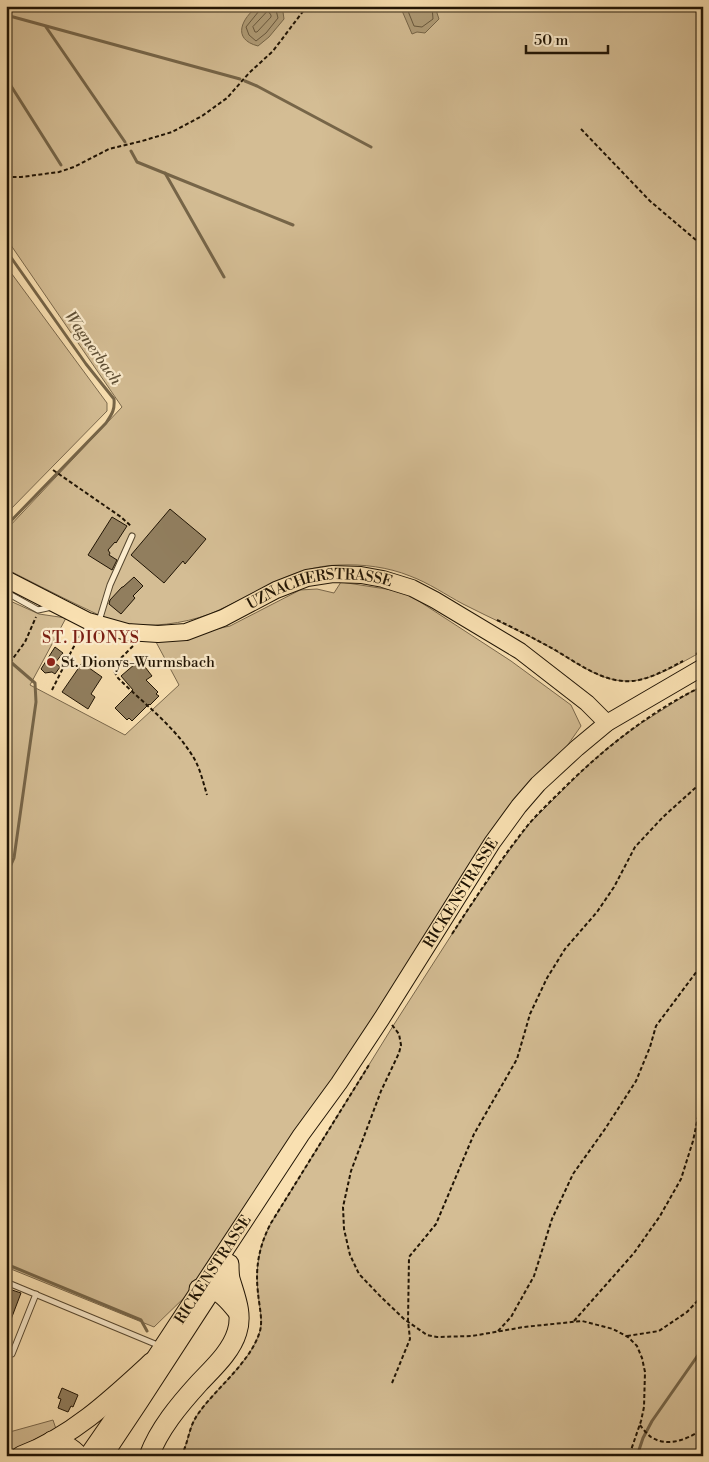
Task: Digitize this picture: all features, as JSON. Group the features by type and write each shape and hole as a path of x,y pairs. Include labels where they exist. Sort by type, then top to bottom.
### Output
{"highway":[{"path":"149,1456 163,1429 178,1408 228,1350 238,1331 239,1313 236,1294 230,1278 230,1264"},
{"path":"206,1289 228,1300 239,1313"},
{"path":"21,1456 52,1441 94,1413 152,1362"},
{"path":"52,1441 64,1444 73,1449 79,1456"}],"main road":[{"name":"UZNACHERSTRASSE","path":"6,579 93,622 127,632 158,634 186,632 223,618 276,590 308,578 333,574 383,579 412,588 435,600 520,651 587,703 607,724"},
{"name":"RICKENSTRASSE","path":"104,1456 140,1402 206,1289 301,1134 339,1083 382,1018 492,842 519,806 544,778 577,748 607,724 697,662"},
{"name":"RICKENSTRASSE","path":"87,1456 162,1346 206,1289 230,1264 317,1127 339,1083"}],"lane":[{"path":"93,622 132,536"},
{"path":"6,588 9,594 38,610 58,606"},
{"path":"6,1282 162,1346"},
{"path":"12,1354 36,1294"}],"path":[{"path":"6,177 59,172 74,167 109,149 172,132 202,116 227,98 249,73 273,51 307,6"},
{"path":"581,128 650,201 703,246"},
{"path":"53,470 120,517 133,529 132,536"},
{"path":"6,668 30,633 38,610"},
{"path":"494,618 612,680 638,680 656,674 685,660"},
{"path":"52,690 72,650 93,622"},
{"path":"140,633 131,649 119,660 114,671 118,678 166,724 192,755 199,769 207,795"},
{"path":"697,662 703,650"},
{"path":"452,934 529,824 556,796 588,765 640,724 703,686"},
{"path":"392,1383 410,1339 408,1321 409,1257 436,1224 474,1134 518,1059 530,1014 547,978 565,949 597,912 614,887 635,847 703,781"},
{"path":"497,1332 511,1317 534,1276 552,1219 573,1174 636,1081 656,1026 703,963"},
{"path":"382,1018 393,1026 399,1034 401,1045 381,1091 351,1171 343,1207 344,1229 350,1254 360,1274 381,1297 427,1335 436,1337 472,1336 534,1326 582,1321 627,1336 637,1346 645,1372 644,1407 640,1426 629,1456"},
{"path":"181,1456 192,1424 199,1412 243,1361 253,1347 261,1329 256,1268 264,1237 373,1058"},
{"path":"574,1322 634,1253 673,1194 681,1179 693,1141 703,1093"},
{"path":"627,1336 658,1331 687,1312 703,1295"},
{"path":"640,1426 650,1436 661,1441 676,1442 692,1437 703,1429"}],"shaded area":[{"path":"6,6 703,6 703,651 666,671 646,678 626,681 606,678 417,579 384,568 357,565 321,567 288,576 210,614 177,623 155,625 122,623 107,618 6,569 6,530 122,407 6,238"},
{"path":"6,266 107,403 107,411 6,514"},
{"path":"341,582 405,592 511,661 571,705 581,726 345,1062 189,1293 154,1327 6,1267 6,598 39,614 66,618 30,685 125,735 179,685 156,642 230,626 300,590 317,589 334,593"},
{"path":"703,686 703,1456 181,1456 192,1424 198,1414 241,1364 260,1331 261,1317 257,1283 258,1265 263,1240 271,1223 463,917 529,824 588,765 640,724"},
{"path":"53,1420 56,1429 17,1448 6,1451 6,1433"}],"water":[{"path":"258,6 278,6 283,12 284,19 269,37 258,46 244,38 242,28 247,16"},
{"path":"400,6 437,6 439,19 425,33 417,32 412,34"}],"building":[{"path":"170,509 206,539 185,564 183,561 164,583 131,555"},
{"path":"112,517 127,526 116,543 108,550 109,555 117,560 112,570 88,555"},
{"path":"134,577 143,586 133,596 135,598 121,614 109,604 110,600"},
{"name":"St. Dionys-Wurmsbach","path":"55,647 63,653 55,663 60,667 55,674 52,672 45,673 41,669"},
{"path":"82,663 102,677 91,694 95,697 88,709 62,692"},
{"path":"142,663 152,676 146,680 158,692 156,694 159,696 132,721 129,718 127,720 115,708 133,690 121,676 135,664 137,667"},
{"path":"6,1288 21,1293 7,1330 6,1330"},
{"path":"62,1388 78,1395 73,1407 71,1406 68,1412 58,1408 61,1399 58,1398"}],"waterway":[{"path":"6,15 240,79"},
{"path":"46,27 125,142"},
{"path":"6,78 61,165"},
{"path":"245,81 371,147"},
{"path":"131,151 137,162 293,225"},
{"path":"165,173 224,277"},
{"name":"Wagnerbach","path":"6,247 10,256 86,364 114,399 113,412 106,423 6,526"},
{"path":"6,658 35,683 36,702 14,858 6,876"},
{"path":"6,1264 141,1320 147,1331"},
{"path":"637,1456 643,1438 652,1421 703,1348"}],"place":[{"name":"St. Dionys-Wurmsbach","path":"51,662"}],"district":[{"name":"ST. DIONYS","path":"91,638"}]}
